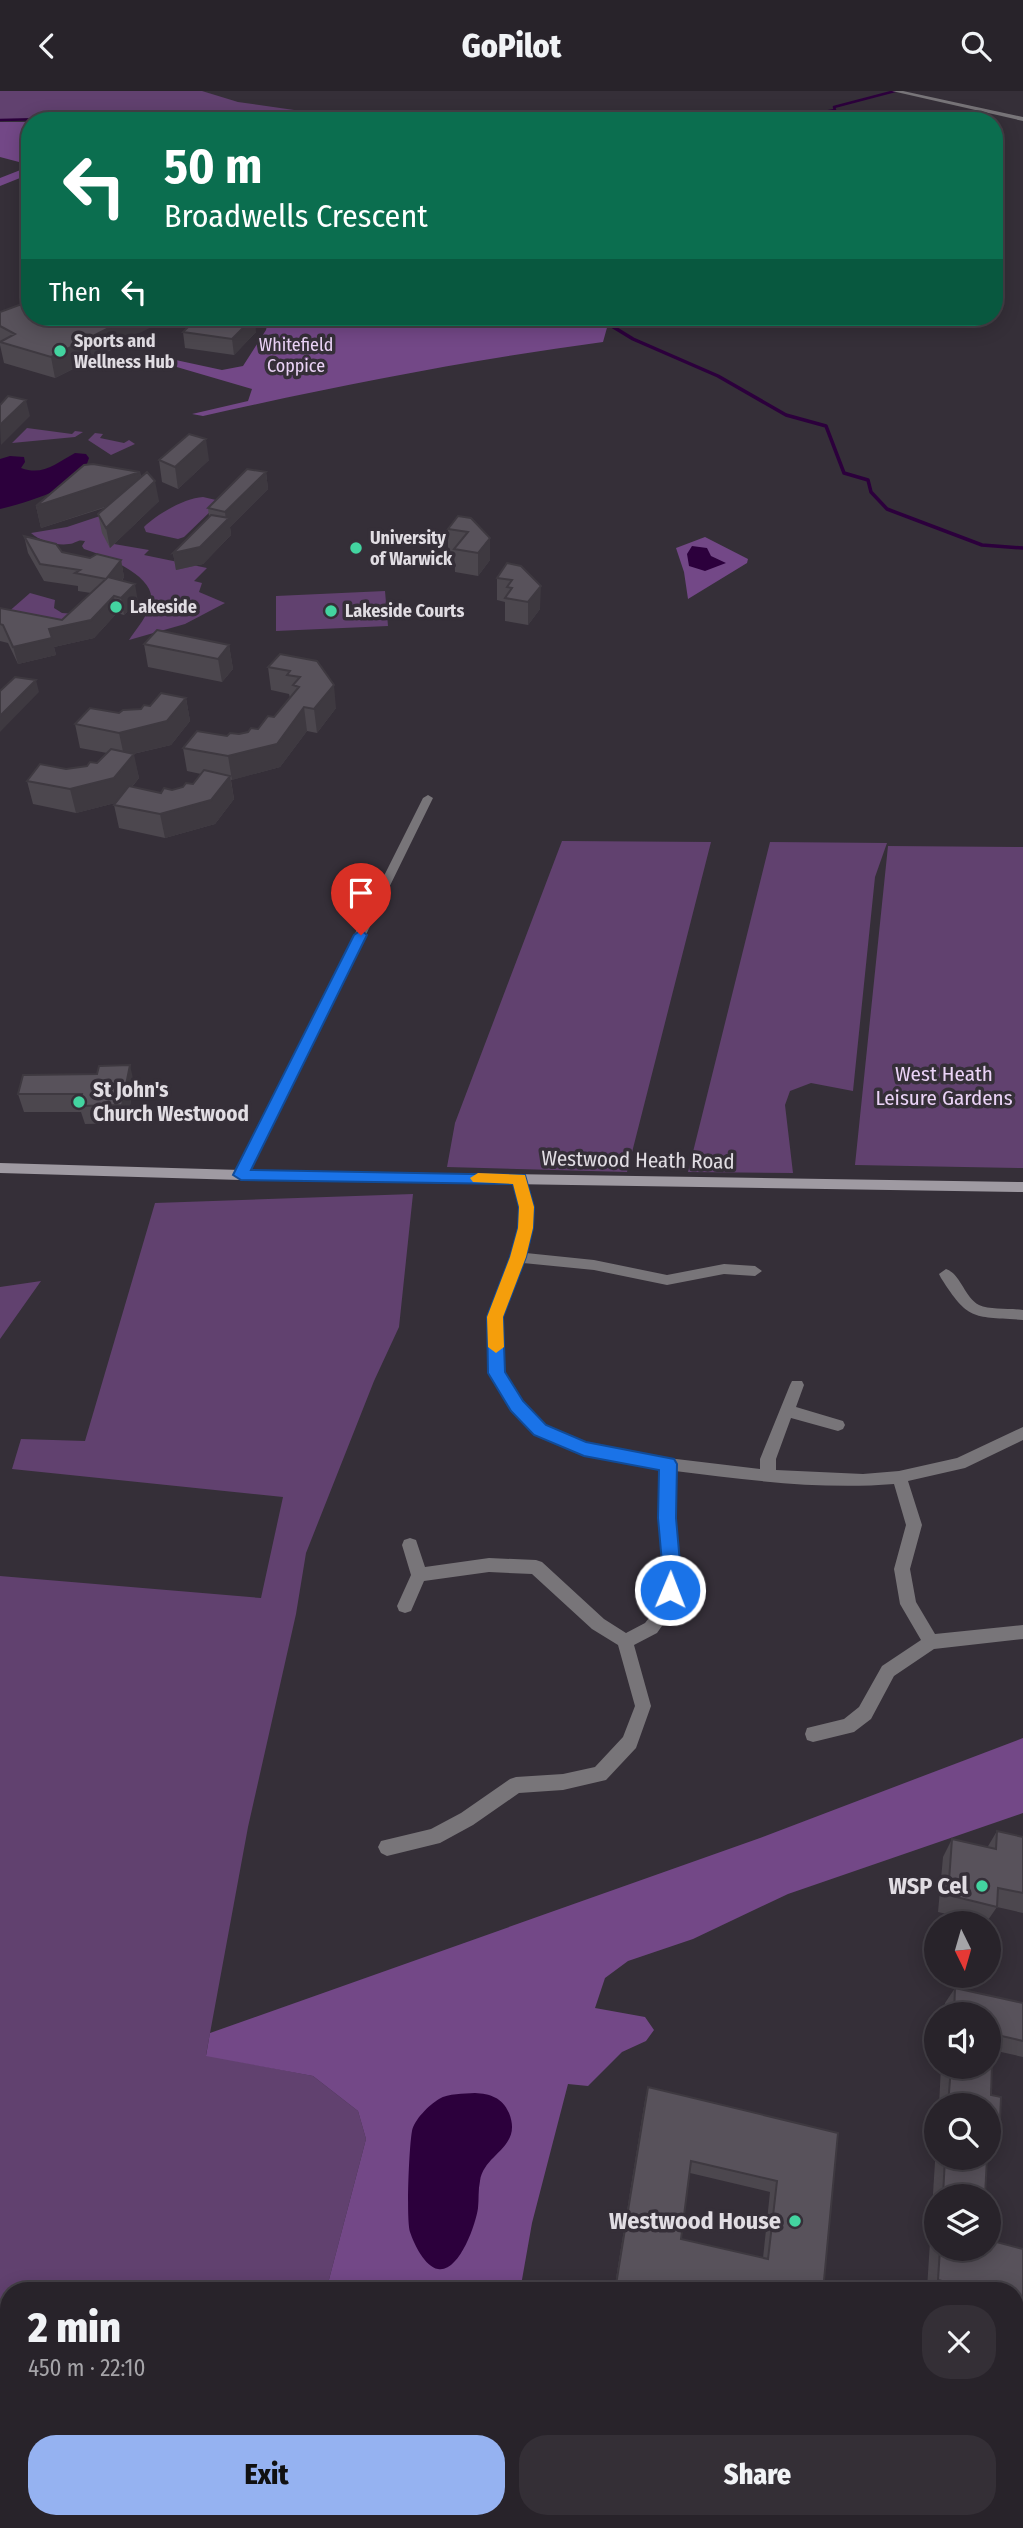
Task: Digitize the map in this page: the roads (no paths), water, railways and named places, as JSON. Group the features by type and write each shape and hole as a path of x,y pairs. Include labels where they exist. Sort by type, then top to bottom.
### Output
{"street":[{"path":"896,91 991,112"},
{"path":"1003,115 1023,119"},
{"path":"241,1175 253,1138 428,798"},
{"name":"Westwood Heath Road","path":"0,1168 241,1175 1023,1187"},
{"path":"520,1179 526,1207 525,1228 518,1257 495,1317 497,1373 517,1406 540,1430 584,1448 668,1464 768,1476 863,1480 900,1477 960,1464 1023,1433"},
{"path":"518,1257 594,1265 667,1280 724,1269 755,1271"},
{"path":"946,1274 962,1299 977,1311 1023,1315"},
{"path":"768,1476 768,1459 797,1385"},
{"path":"787,1411 838,1425"},
{"path":"625,1641 651,1629 668,1606 672,1574 667,1518 668,1464"},
{"path":"900,1477 914,1525 902,1569 908,1604 931,1642"},
{"path":"405,1606 419,1575 410,1545"},
{"path":"387,1847 434,1837 467,1819 516,1785 564,1782 600,1774 630,1742 643,1706 625,1641 598,1624 536,1567 489,1565 419,1575"},
{"path":"813,1734 848,1726 866,1713 888,1671 931,1642 1023,1632"}],"waterway":[{"path":"823,112 895,91"},
{"path":"0,120 21,120"},
{"path":"612,326 633,339 718,376 786,415 826,426 844,473 868,480 871,492 887,509 982,545 1023,548"}],"place":[{"name":"Sports and Wellness Hub","path":"60,351"},
{"name":"University of Warwick","path":"356,548"},
{"name":"Lakeside","path":"116,607"},
{"name":"Lakeside Courts","path":"331,611"},
{"name":"St John's Church Westwood","path":"79,1102"},
{"name":"WSP Cel","path":"982,1886"},
{"name":"Westwood House","path":"795,2221"}],"park label":[{"name":"Whitefield Coppice","path":"296,356"},
{"name":"West Heath Leisure Gardens","path":"944,1086"}]}
